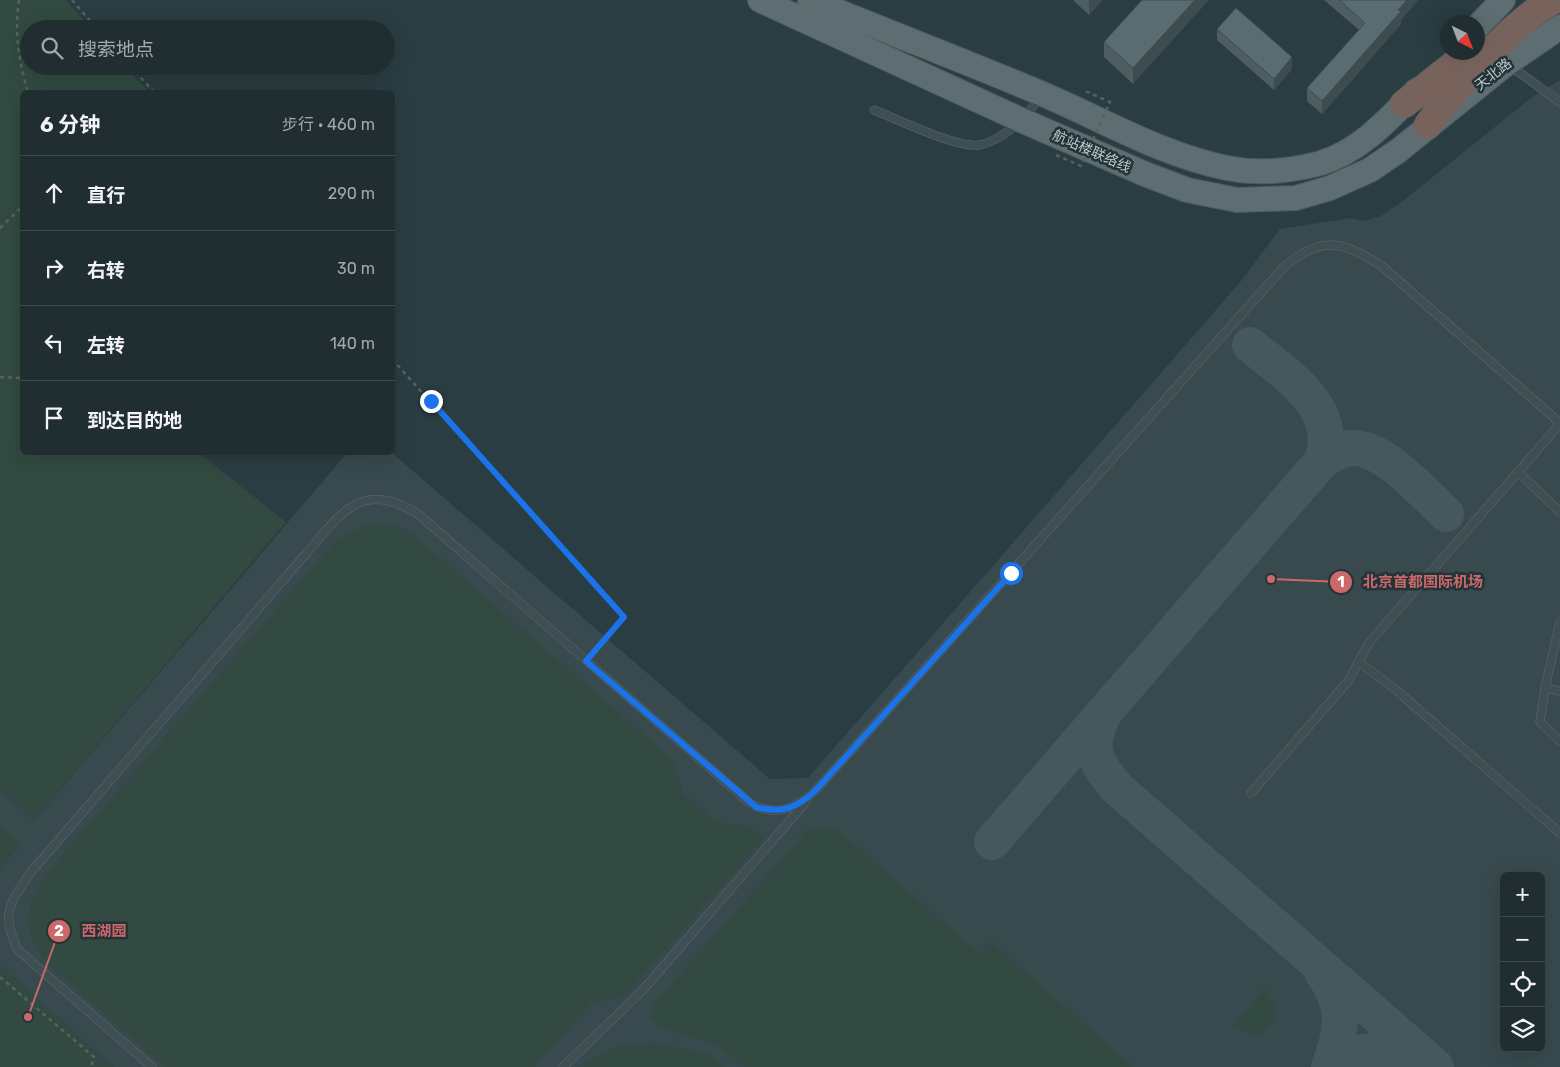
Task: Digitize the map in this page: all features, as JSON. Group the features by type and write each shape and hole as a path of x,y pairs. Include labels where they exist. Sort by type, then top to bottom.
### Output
{"highway":[{"path":"1485,38 1515,9 1554,0"},
{"path":"1428,125 1515,9"},
{"path":"1404,104 1460,60"}],"main road":[{"name":"航站楼联络线","path":"760,0 1021,120 1169,184 1222,198 1254,201 1296,198 1345,182 1388,158 1428,125"},
{"path":"810,0 1044,95 1180,155 1228,169 1255,171 1300,167 1331,159 1370,137 1445,60"},
{"path":"1485,23 1515,9"},
{"name":"天北路","path":"1428,125 1506,64 1560,27"}],"lane":[{"path":"1506,64 1560,102"},
{"path":"874,110 969,146 980,145 996,139 1021,120 1044,95"},
{"path":"563,1067 642,991 816,790 1277,276 1299,254 1319,245 1340,244 1360,252 1383,267 1560,423 1368,644 1349,680 1251,793"},
{"path":"1518,472 1560,512"},
{"path":"152,1067 18,950 8,928 10,909 31,872 334,522 349,508 374,498 390,500 406,506 431,524 586,661 756,807 771,810 787,810 804,801 816,790"},
{"path":"1560,622 1544,688 1540,722 1560,741"},
{"path":"1359,662 1396,690 1560,833"},
{"path":"1544,688 1560,692"}],"path":[{"path":"19,0 16,14 20,66"},
{"path":"72,0 89,20"},
{"path":"23,75 27,90"},
{"path":"138,75 152,90"},
{"path":"1056,155 1081,166 1110,102 1085,91"},
{"path":"0,228 20,210"},
{"path":"395,362 624,617 586,661"},
{"path":"0,377 20,378"},
{"path":"0,977 94,1057 91,1067"}],"shaded area":[{"path":"1560,80 1560,1067 113,1067 0,966 0,868 20,844 0,827 0,790 34,820 345,455 394,455 770,779 808,778 1241,281 1280,229 1351,218 1363,221 1381,216 1403,201 1532,97"}],"green space":[{"path":"0,0 66,0 84,20 20,20 20,75 133,75 147,90 20,90 20,455 202,455 286,522 34,820 0,790"},
{"path":"366,525 397,526 411,533 672,759 684,795 714,820 730,825 742,824 756,831 764,838 623,997 592,1002 534,1067 166,1067 49,965 40,954 30,931 30,909 33,898 46,874 325,553 338,539"},
{"path":"0,827 20,844 0,868"},
{"path":"816,827 829,827 842,834 979,953 991,942 1133,1067 745,1067 715,1044 660,1027 651,1017 652,1006 806,832"},
{"path":"0,966 113,1067 0,1067"},
{"path":"1264,990 1276,1007 1275,1016 1268,1029 1257,1034 1250,1033 1235,1025"},
{"path":"658,1043 710,1055 726,1067 583,1067 587,1062 623,1044"}],"building":[{"path":"1142,0 1195,0 1133,68 1104,42"},
{"path":"1339,0 1407,0 1398,10 1401,11 1322,101 1307,88 1365,23"},
{"path":"1236,8 1292,57 1274,79 1217,29"}],"taxiway":[{"path":"1250,345 1293,380 1317,408 1324,424 1326,442 1322,461"},
{"path":"992,842 1322,461 1345,449 1366,450 1403,473 1446,514"},
{"path":"1104,713 1096,735 1096,753 1103,770 1117,788 1436,1067"},
{"path":"1322,972 1335,996 1340,1018 1337,1042 1329,1067"},
{"path":"1329,1067 1353,1055 1377,1051 1389,1051 1427,1062"}],"place":[{"name":"北京首都国际机场","path":"1271,579"},
{"name":"西湖园","path":"28,1017"}],"route":[{"path":"431,401 624,617 586,661 756,807 780,811 787,810 794,808 816,790 1011,573"}]}
